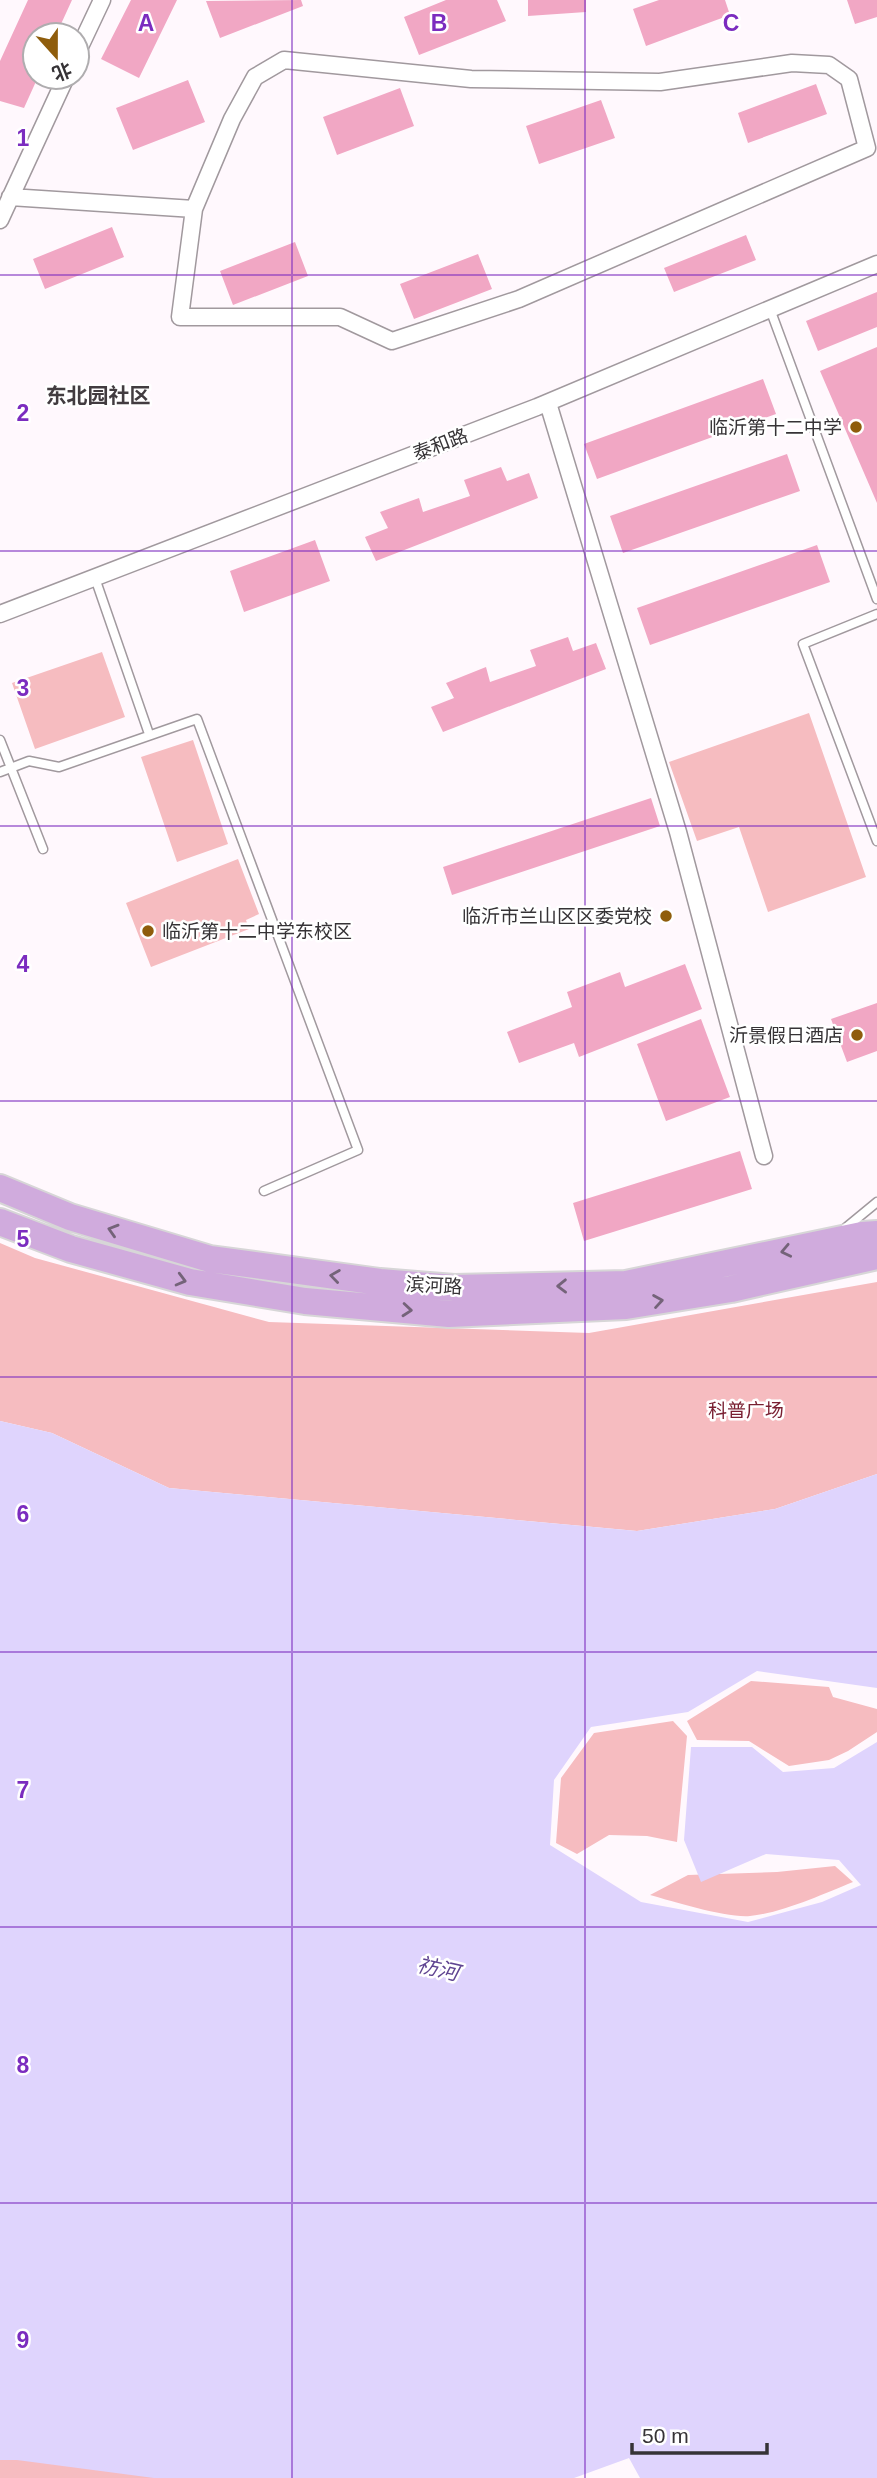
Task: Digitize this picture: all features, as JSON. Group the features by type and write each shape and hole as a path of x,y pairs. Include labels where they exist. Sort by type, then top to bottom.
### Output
{"main road":[{"name":"滨河路","path":"0,1188 70,1217 210,1259 380,1282 454,1288 626,1284 872,1233"},
{"name":"滨河路","path":"0,1222 71,1249 190,1282 305,1301 449,1314 626,1306 730,1289 877,1256"}],"street":[{"path":"91,23 102,0"},
{"path":"284,60 471,79 660,82 792,63 829,65 849,79 867,148 519,299 392,341 340,317 180,317 194,209 232,119 255,77 284,60"},
{"path":"0,220 7,194 59,91"},
{"path":"7,194 194,209"},
{"name":"泰和路","path":"0,614 548,402 877,264"},
{"path":"548,402 678,832 764,1156"}],"lane":[{"path":"770,309 877,599"},
{"path":"95,578 149,734"},
{"path":"877,614 803,644 877,841"},
{"path":"0,772 29,761 59,767 197,719 358,1150 264,1191"},
{"path":"0,740 43,849"},
{"path":"835,1240 847,1225 877,1202"}],"green space":[{"path":"102,652 125,717 35,749 12,683"},
{"path":"809,713 866,877 768,912 739,827 697,841 669,762"},
{"path":"193,740 228,844 177,862 141,757"},
{"path":"238,859 259,914 246,920 249,929 151,967 126,903"},
{"name":"科普广场","path":"0,1243 35,1258 269,1322 589,1333 877,1282 877,1474 775,1509 637,1531 169,1488 52,1433 0,1421"},
{"path":"751,1681 829,1687 833,1697 877,1709 877,1732 829,1760 789,1766 749,1741 697,1740 687,1721"},
{"path":"673,1721 687,1736 677,1842 647,1836 609,1835 577,1854 556,1843 561,1778 594,1733"},
{"path":"835,1866 853,1882 775,1911 750,1916 728,1915 650,1895 688,1875 777,1872"},
{"path":"0,2455 222,2478 0,2478"}],"water":[{"name":"祊河","path":"0,1421 52,1433 169,1488 637,1531 775,1509 877,1474 877,1688 757,1671 688,1712 591,1727 554,1780 550,1845 641,1902 748,1922 822,1902 861,1885 839,1860 766,1854 701,1882 684,1840 691,1747 752,1747 783,1772 834,1768 877,1742 877,2478 640,2478 629,2458 574,2478 154,2478 0,2460"}],"building":[{"path":"28,0 72,0 62,21 21,21 21,91 32,91 24,108 0,101 0,61"},
{"path":"131,0 177,0 139,78 101,59"},
{"path":"301,0 303,6 220,38 206,1"},
{"path":"446,0 497,0 506,21 419,55 404,17"},
{"path":"528,0 586,0 586,12 528,16"},
{"path":"659,0 725,0 730,15 646,46 633,9"},
{"path":"847,0 877,0 877,17 855,24"},
{"path":"188,80 205,122 133,150 116,108"},
{"path":"816,84 827,114 748,143 738,113"},
{"path":"400,88 414,126 337,155 323,117"},
{"path":"601,100 615,138 539,164 526,126"},
{"path":"112,227 124,257 45,289 33,259"},
{"path":"746,235 756,260 674,292 664,268"},
{"path":"295,242 308,276 233,305 220,271"},
{"path":"478,254 492,289 414,319 400,284"},
{"path":"877,292 877,327 818,351 806,321"},
{"path":"877,347 877,503 820,371"},
{"path":"763,379 776,414 597,479 584,444"},
{"path":"787,454 800,491 623,553 610,516"},
{"path":"501,467 507,481 529,473 538,498 376,561 365,537 388,528 380,512 419,498 423,512 470,496 464,480"},
{"path":"315,540 330,581 244,612 230,571"},
{"path":"817,545 830,582 650,645 637,608"},
{"path":"568,637 573,651 596,643 606,669 443,732 431,707 454,698 446,683 486,667 490,682 536,666 530,650"},
{"path":"651,798 660,826 452,895 443,867"},
{"path":"685,964 702,1009 579,1057 574,1043 519,1063 507,1032 572,1007 567,992 620,972 625,987"},
{"name":"沂景假日酒店","path":"877,1003 877,1051 847,1062 831,1019"},
{"path":"701,1019 730,1097 666,1121 637,1044"},
{"path":"740,1151 752,1189 584,1241 573,1203"}],"place":[{"name":"临沂第十二中学","path":"856,427"},
{"name":"临沂市兰山区区委党校","path":"666,916"},
{"name":"临沂第十二中学东校区","path":"148,931"},
{"name":"沂景假日酒店","path":"857,1035"}],"district":[{"name":"东北园社区","path":"98,396"}]}
